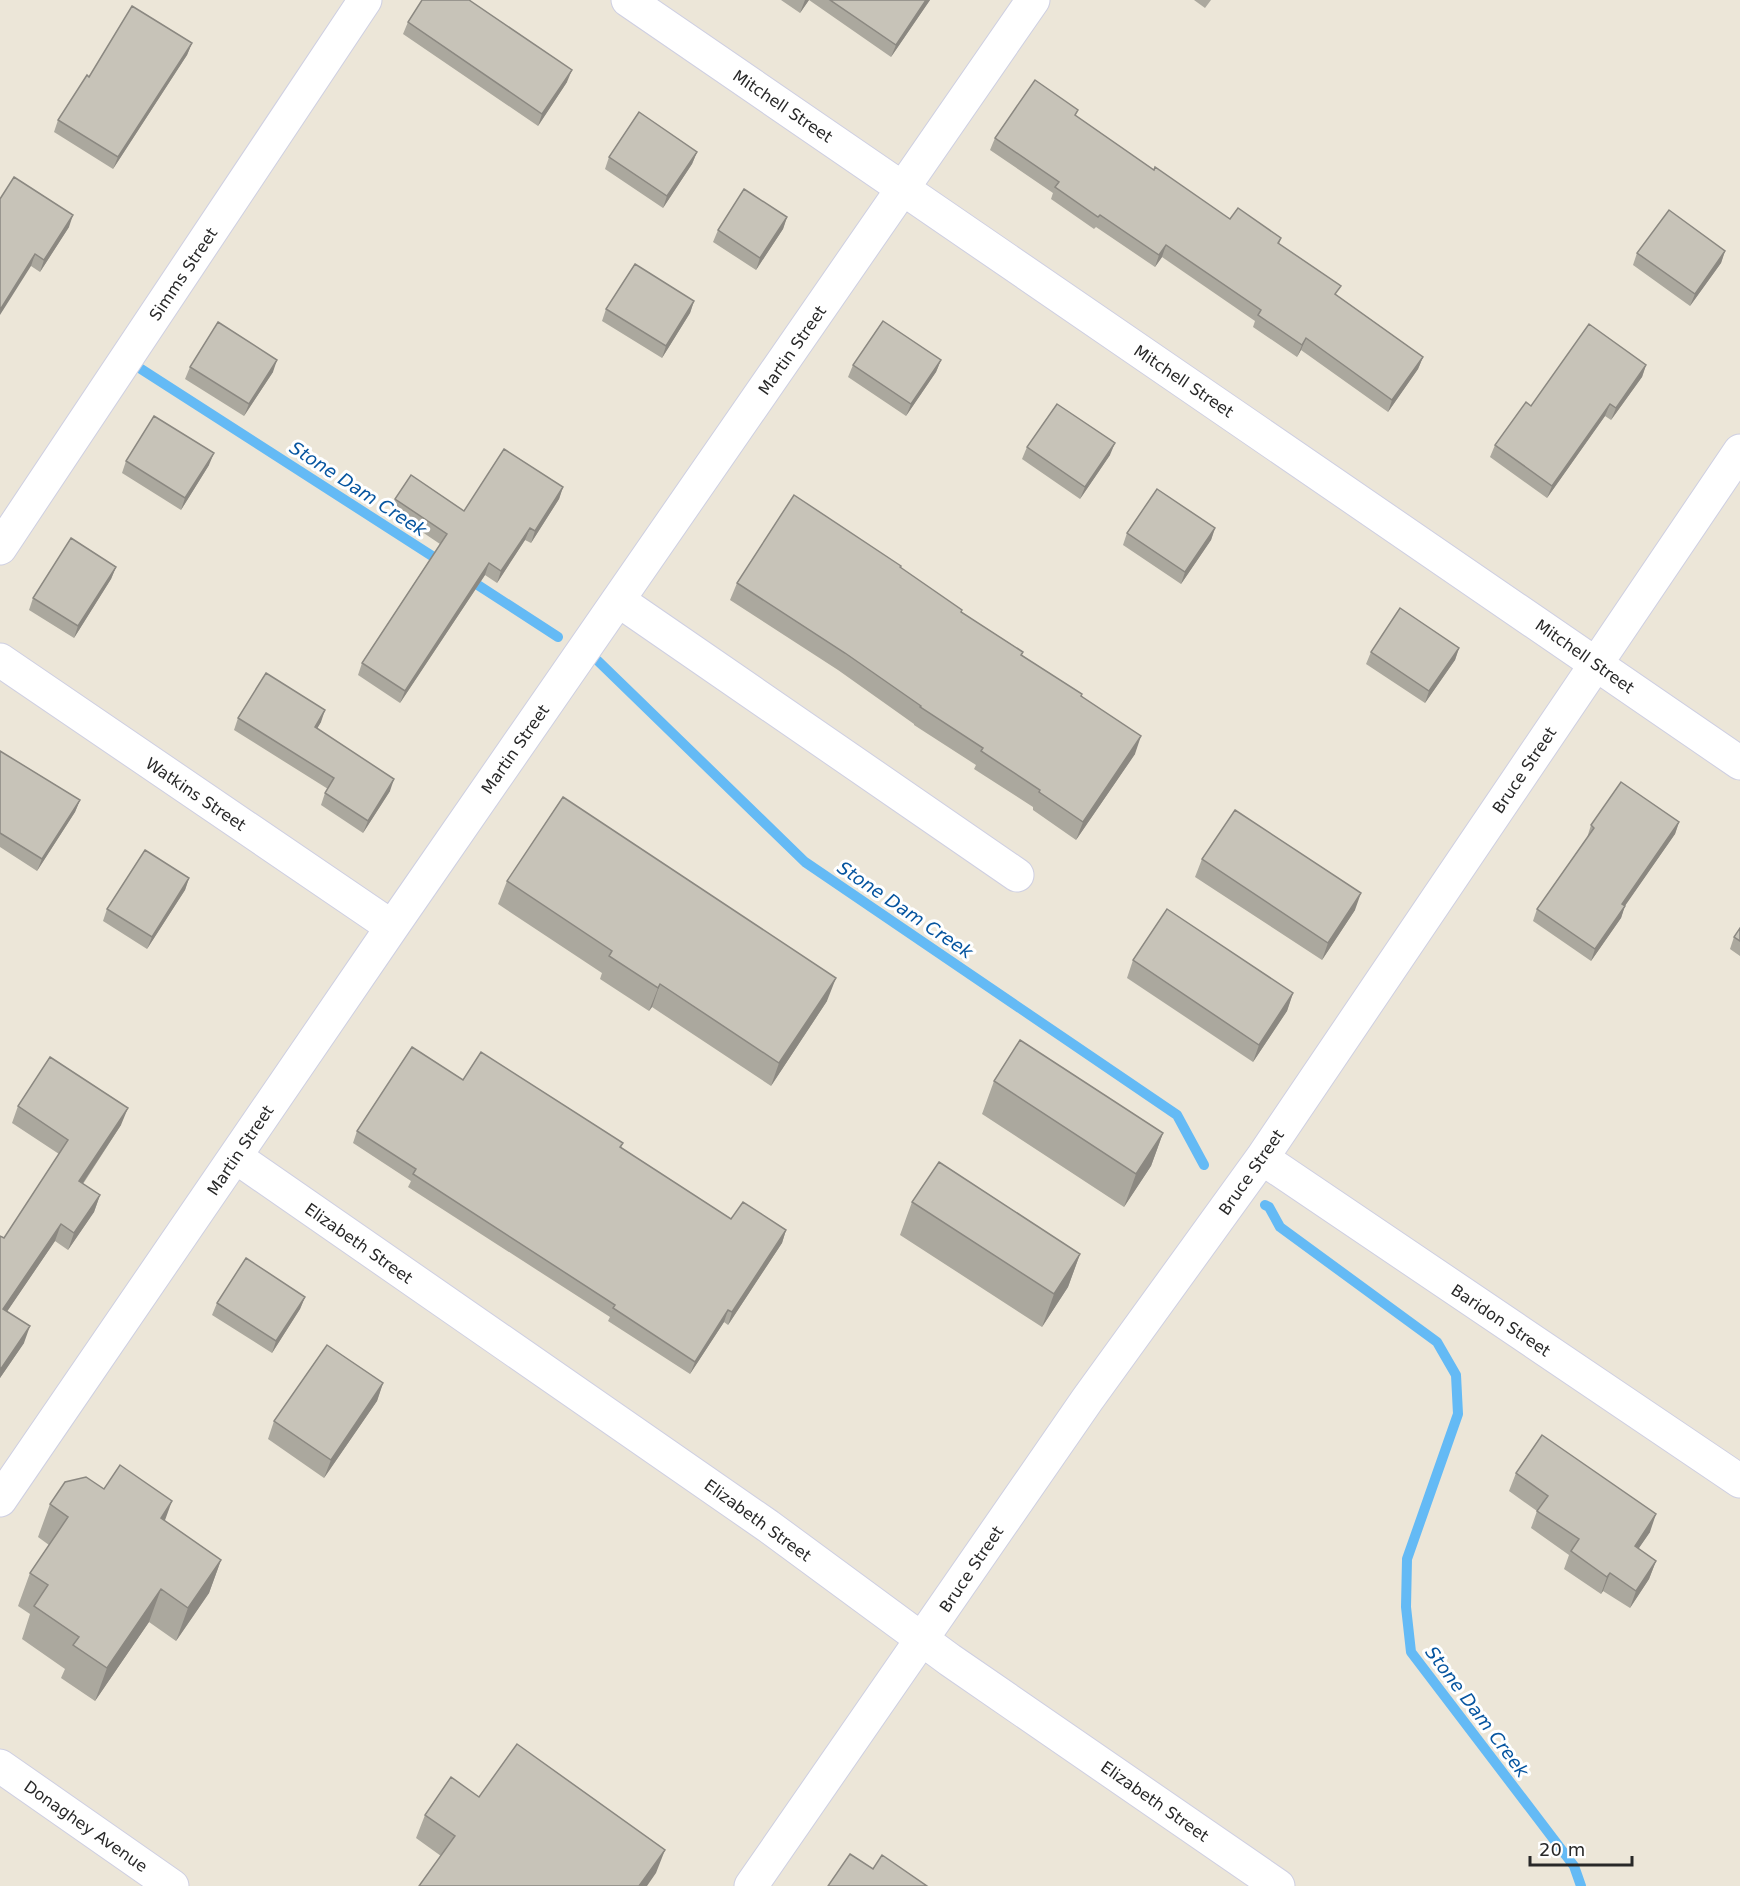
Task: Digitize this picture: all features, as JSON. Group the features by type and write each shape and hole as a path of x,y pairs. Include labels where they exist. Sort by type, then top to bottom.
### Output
{"street":[{"name":"Simms Street","path":"0,548 365,0"},
{"name":"Mitchell Street","path":"628,0 1740,763"},
{"name":"Martin Street","path":"0,1500 392,927 1033,0"},
{"name":"Bruce Street","path":"751,1886 1087,1400 1262,1158 1740,451"},
{"path":"618,600 1017,874"},
{"name":"Watkins Street","path":"0,660 392,927"},
{"name":"Elizabeth Street","path":"236,1157 768,1526 922,1640 1278,1886"},
{"name":"Baridon Street","path":"1262,1158 1740,1482"},
{"name":"Donaghey Avenue","path":"0,1766 172,1886"}],"building":[{"path":"422,0 469,0 572,70 542,114 408,22"},
{"path":"830,0 926,0 896,45"},
{"path":"132,6 192,43 118,157 58,120 87,75 89,77"},
{"path":"1035,80 1078,110 1075,115 1230,219 1238,208 1281,238 1278,243 1341,286 1335,294 1423,357 1392,400 1306,338 1302,345 1258,315 1261,310 1166,245 1159,255 1100,215 1098,217 1055,187 1059,182 995,138"},
{"path":"639,112 697,152 667,196 609,157"},
{"path":"14,177 73,215 44,260 35,254 0,310 0,199"},
{"path":"744,189 787,217 760,258 718,230"},
{"path":"1669,210 1725,251 1695,294 1637,253"},
{"path":"635,264 694,301 666,346 606,309"},
{"path":"883,321 941,360 911,404 853,365"},
{"path":"218,322 277,360 249,404 190,367"},
{"path":"1589,324 1646,365 1616,408 1610,404 1552,486 1495,445 1526,402 1531,406"},
{"path":"1057,404 1115,443 1085,487 1027,447"},
{"path":"154,416 214,453 185,498 126,461"},
{"path":"504,449 563,487 535,531 530,528 501,571 489,563 405,691 362,663 447,534 395,499 411,475 464,511"},
{"path":"1157,489 1215,528 1185,572 1127,533"},
{"path":"794,495 901,566 962,610 961,612 1023,652 1021,655 1082,694 1081,696 1141,736 1083,822 981,751 983,748 920,707 845,653 737,583"},
{"path":"71,538 116,567 78,626 33,598"},
{"path":"1400,608 1459,648 1429,691 1371,652"},
{"path":"266,673 325,710 315,727 394,779 368,821 325,793 334,778 238,718"},
{"path":"0,751 80,800 42,859 0,833"},
{"path":"1621,782 1679,822 1622,904 1625,906 1595,949 1537,909 1594,828 1591,825"},
{"path":"563,797 836,978 779,1063 660,984 658,988 609,956 612,951 507,881"},
{"path":"1235,810 1361,893 1328,943 1202,859"},
{"path":"145,850 189,878 152,937 107,909"},
{"path":"1167,909 1293,993 1259,1045 1133,960"},
{"path":"1740,928 1740,941 1734,937"},
{"path":"1020,1040 1163,1133 1136,1174 994,1081"},
{"path":"412,1047 463,1080 481,1052 623,1143 620,1147 731,1219 743,1202 786,1230 732,1312 728,1310 695,1362 613,1308 615,1305 413,1174 416,1169 357,1131"},
{"path":"50,1057 128,1108 79,1181 100,1195 74,1233 61,1224 3,1309 30,1326 0,1370 0,1236 4,1238 68,1140 18,1106"},
{"path":"939,1162 1080,1254 1054,1294 912,1202"},
{"path":"246,1258 305,1297 276,1341 217,1303"},
{"path":"327,1345 383,1383 331,1460 274,1421"},
{"path":"1542,1435 1656,1514 1635,1546 1656,1561 1636,1591 1610,1573 1607,1577 1571,1551 1579,1539 1537,1511 1548,1496 1516,1473"},
{"path":"120,1465 172,1501 161,1518 221,1560 188,1608 161,1589 107,1668 73,1645 79,1637 34,1606 48,1585 30,1573 68,1517 50,1504 65,1482 86,1477 104,1489"},
{"path":"517,1744 665,1850 639,1886 419,1886 455,1836 425,1815 451,1777 479,1797"},
{"path":"850,1854 873,1869 882,1855 927,1886 828,1886"}],"waterway":[{"name":"Stone Dam Creek","path":"141,369 443,563"},
{"name":"Stone Dam Creek","path":"467,578 558,637"},
{"name":"Stone Dam Creek","path":"598,661 805,862 1177,1115 1204,1165"},
{"name":"Stone Dam Creek","path":"1265,1205 1269,1207 1280,1227 1437,1342 1456,1375 1458,1414 1407,1559 1406,1607 1411,1652 1574,1866 1581,1886"}]}
